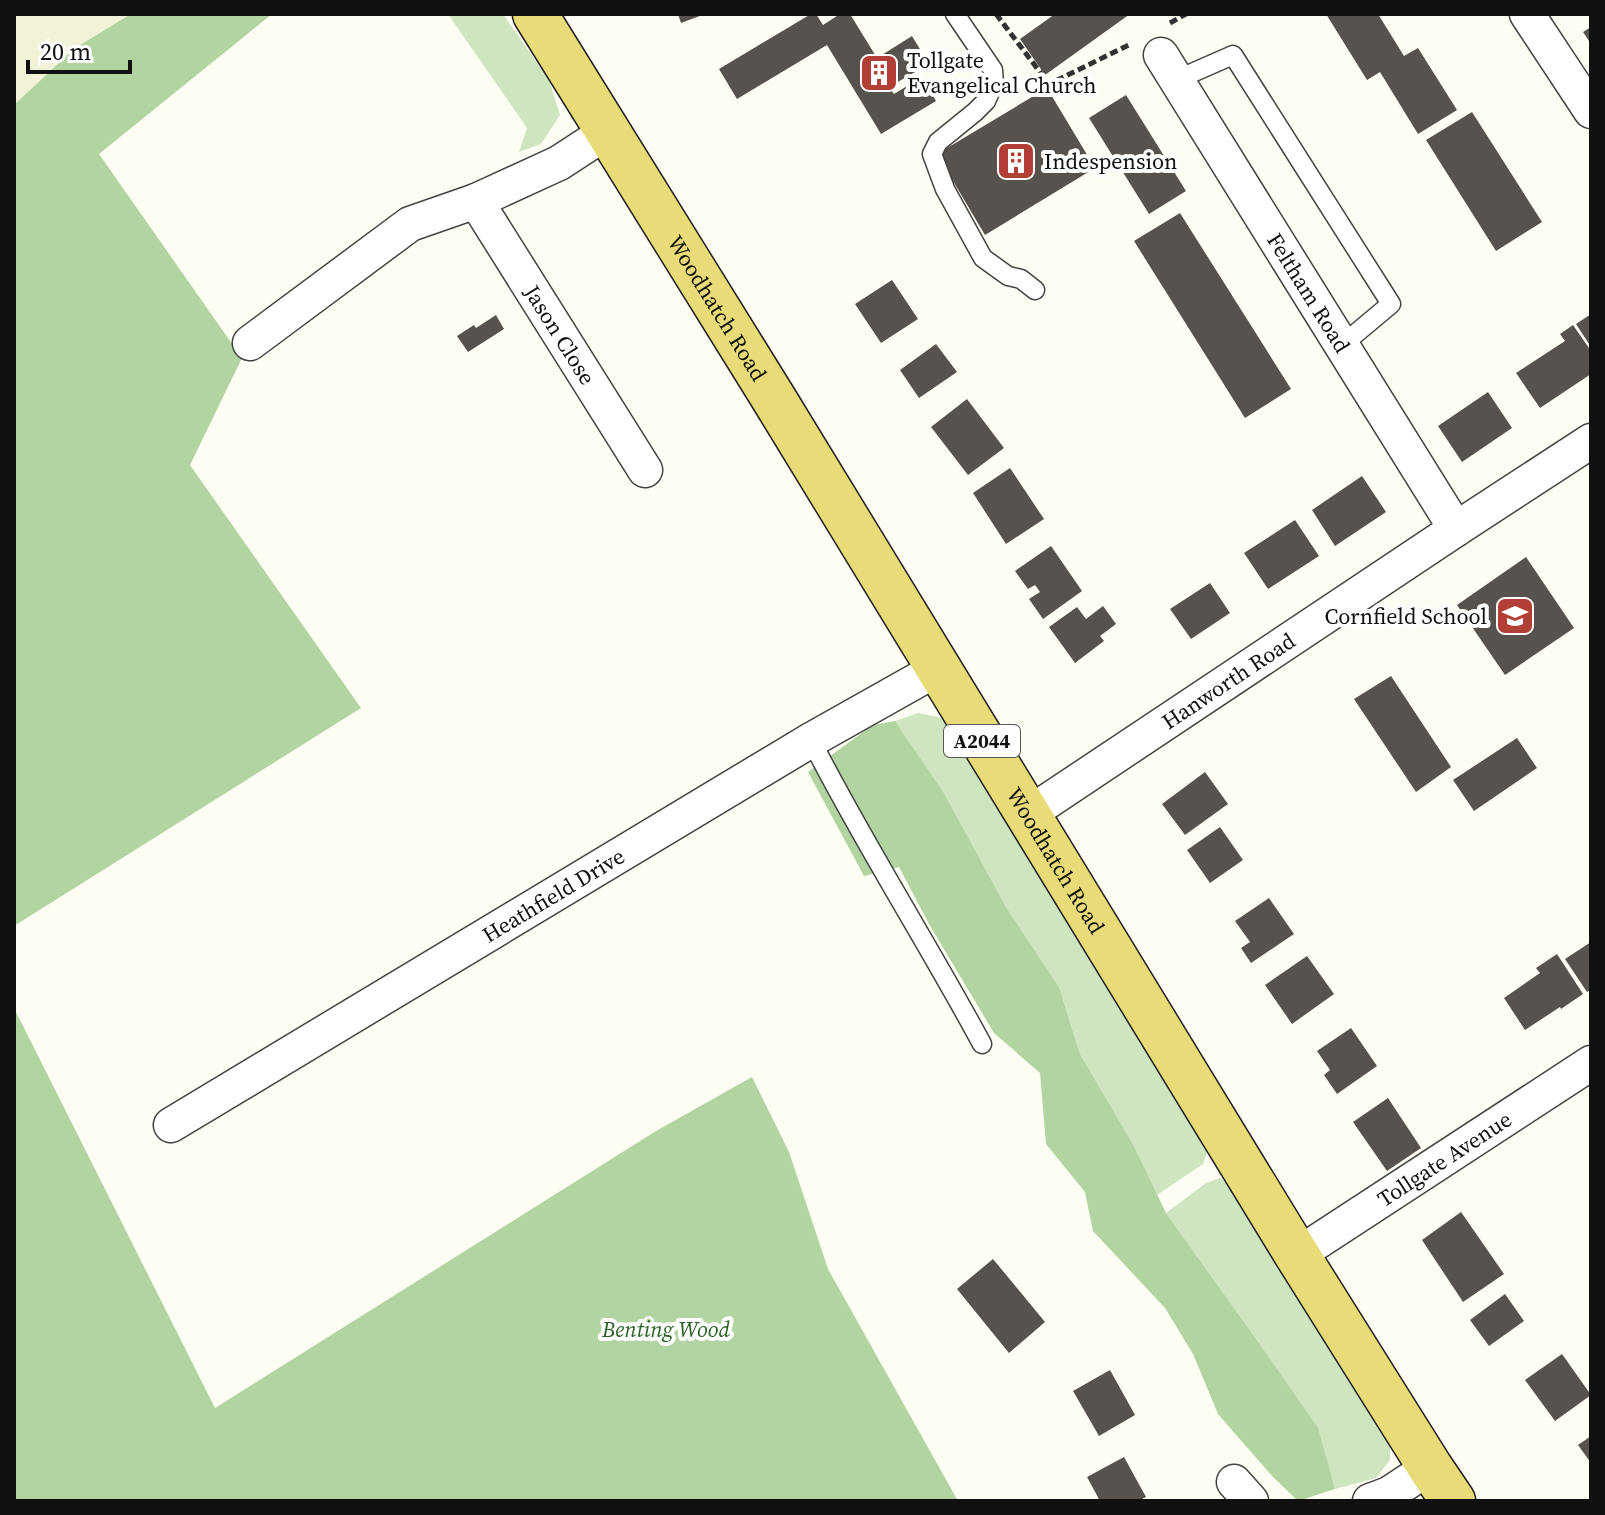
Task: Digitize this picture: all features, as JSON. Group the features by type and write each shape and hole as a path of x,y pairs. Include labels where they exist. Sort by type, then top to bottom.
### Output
{"main road":[{"name":"Woodhatch Road","path":"535,14 1297,1255 1441,1484"}],"street":[{"path":"1527,14 1591,111"},
{"name":"Feltham Road","path":"1160,50 1456,529"},
{"path":"250,343 410,224 476,201 559,163 608,131"},
{"name":"Jason Close","path":"476,201 645,470"},
{"name":"Hanworth Road","path":"1027,815 1591,441"},
{"name":"Heathfield Drive","path":"171,1125 811,740 939,668"},
{"name":"Tollgate Avenue","path":"1297,1255 1591,1063"},
{"path":"1370,1501 1441,1484"}],"lane":[{"path":"955,14 993,70 994,83 986,101 938,142 932,154 945,189 983,258 1035,290"},
{"path":"1160,50 1233,55 1383,291 1391,304 1342,345"},
{"path":"811,740 982,1044"}],"path":[{"path":"996,14 1049,84 1160,50 1186,14"}],"green space":[{"path":"14,14 131,14 75,48 14,105"},
{"path":"131,14 272,14 99,154 242,358 190,465 361,708 14,926 14,105 75,48"},
{"path":"448,14 503,14 549,80 560,115 541,144 519,152 527,128"},
{"path":"918,713 939,717 953,728 1204,1139 1207,1153 1203,1164 1157,1195 1134,1146 1080,1054 1059,987 1006,907 944,793 895,721"},
{"path":"895,721 944,793 1006,907 1059,987 1080,1054 1134,1146 1166,1213 1318,1428 1335,1489 1298,1501 1218,1414 1193,1354 1165,1308 1093,1231 1085,1192 1046,1144 1040,1073 994,1033 899,867 864,876 808,772 873,725"},
{"name":"Benting Wood","path":"14,1008 215,1408 656,1131 752,1077 789,1152 828,1269 958,1501 14,1501"},
{"path":"1220,1178 1232,1186 1390,1440 1390,1460 1376,1478 1335,1489 1317,1428 1166,1213 1206,1183"}],"building":[{"path":"678,14 705,14 681,23"},
{"name":"Tollgate Evangelical Church","path":"811,14 816,14 823,25 840,14 850,14 877,58 912,36 929,64 889,87 894,94 922,77 936,101 881,134 827,45 737,99 719,69"},
{"path":"1055,14 1130,14 1045,75 1020,39"},
{"path":"1326,14 1378,14 1404,56 1418,48 1457,110 1418,134 1380,72 1367,80"},
{"path":"1591,27 1591,44 1583,32"},
{"name":"Indespension","path":"1047,88 1095,168 985,235 937,154"},
{"path":"1126,95 1186,191 1149,214 1089,118"},
{"path":"1472,112 1542,222 1496,251 1426,140"},
{"path":"1180,213 1291,389 1245,418 1134,241"},
{"path":"892,280 918,319 881,343 855,304"},
{"path":"1591,314 1591,347 1576,324"},
{"path":"496,315 504,329 468,352 457,336"},
{"path":"1573,325 1591,351 1591,374 1540,408 1516,373 1565,341 1560,334"},
{"path":"936,344 957,372 919,398 900,370"},
{"path":"1488,392 1512,428 1462,462 1438,426"},
{"path":"967,399 1004,448 968,475 931,427"},
{"path":"1010,468 1044,519 1006,544 973,493"},
{"path":"1362,476 1386,512 1335,546 1312,510"},
{"path":"1295,520 1319,556 1268,589 1244,553"},
{"path":"1051,546 1082,591 1043,619 1029,599 1040,592 1035,585 1028,589 1015,571"},
{"name":"Cornfield School","path":"1526,557 1574,628 1505,675 1457,605"},
{"path":"1210,583 1230,613 1191,639 1170,609"},
{"path":"1103,606 1116,624 1100,636 1104,641 1075,663 1049,627 1077,607 1086,619"},
{"path":"1391,676 1451,767 1416,792 1354,699"},
{"path":"1517,738 1537,768 1474,811 1453,780"},
{"path":"1205,772 1228,804 1185,835 1162,804"},
{"path":"1220,827 1243,860 1210,883 1187,850"},
{"path":"1269,898 1294,934 1251,963 1241,948 1250,942 1235,921"},
{"path":"1591,942 1591,989 1587,992 1565,959"},
{"path":"1557,954 1583,994 1525,1030 1504,998 1540,973 1536,968"},
{"path":"1307,956 1334,994 1292,1024 1265,985"},
{"path":"1351,1028 1377,1066 1337,1094 1324,1075 1330,1070 1317,1051"},
{"path":"1388,1098 1421,1148 1387,1171 1353,1122"},
{"path":"1461,1212 1504,1274 1463,1302 1422,1240"},
{"path":"993,1259 1045,1322 1009,1353 957,1289"},
{"path":"1505,1294 1524,1321 1489,1346 1470,1320"},
{"path":"1562,1354 1591,1395 1555,1421 1525,1380"},
{"path":"1110,1370 1135,1415 1099,1436 1073,1391"},
{"path":"1591,1436 1591,1463 1578,1445"},
{"path":"1124,1457 1146,1497 1138,1501 1100,1501 1087,1477"}],"place":[{"name":"Tollgate Evangelical Church","path":"879,73"},
{"name":"Indespension","path":"1016,161"},
{"name":"Cornfield School","path":"1515,616"}]}
